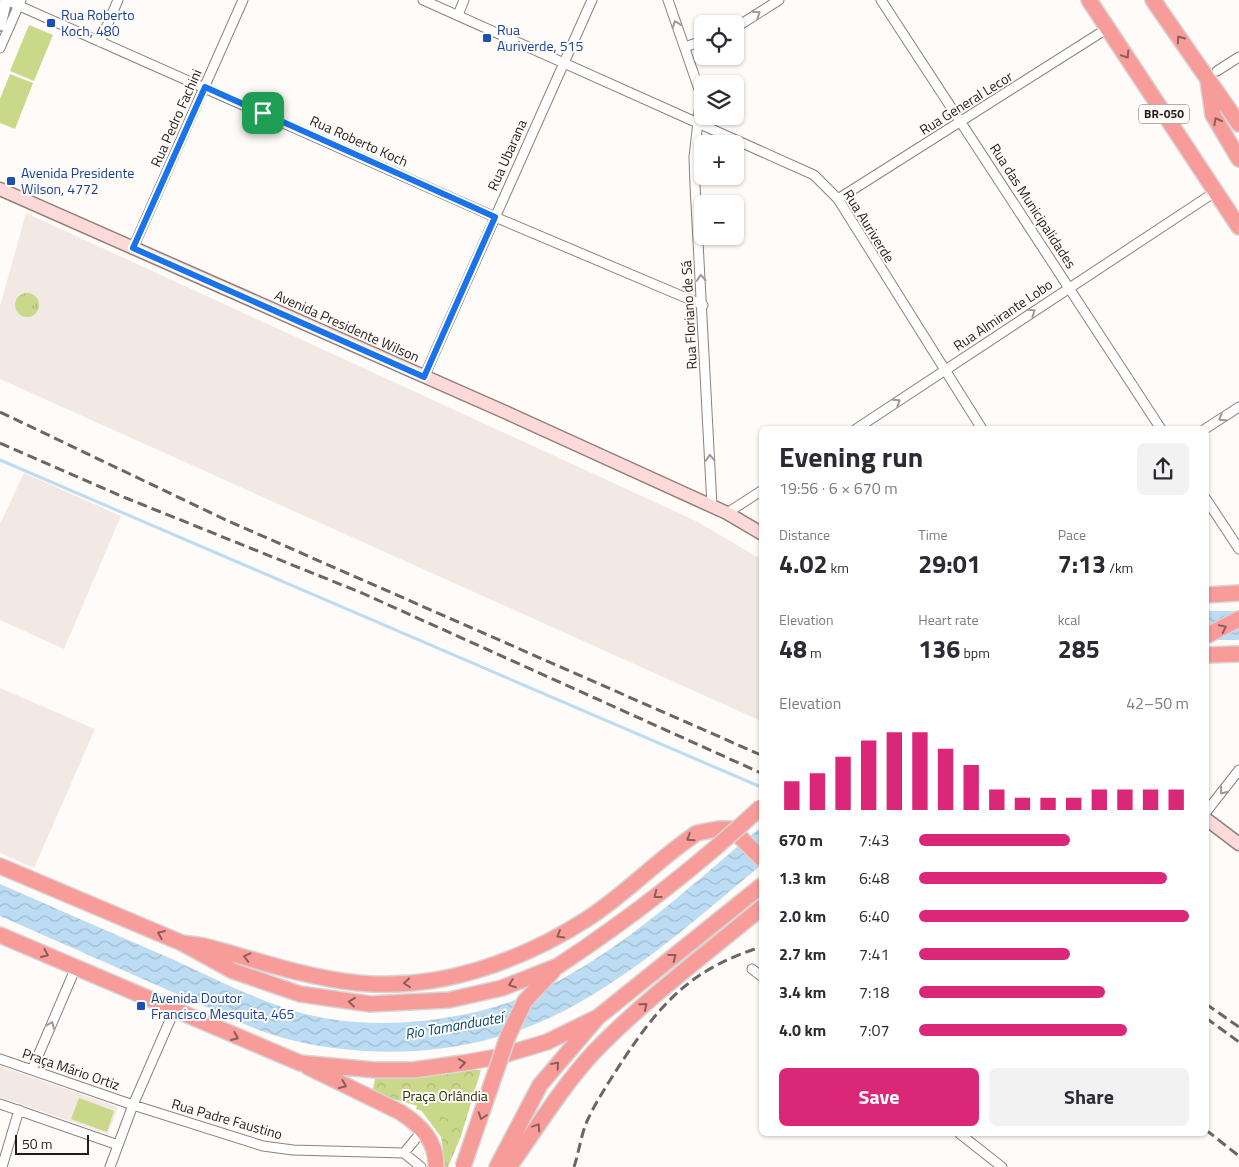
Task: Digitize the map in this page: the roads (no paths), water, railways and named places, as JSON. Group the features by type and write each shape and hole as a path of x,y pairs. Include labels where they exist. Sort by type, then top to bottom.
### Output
{"highway":[{"name":"BR-050","path":"1090,0 1239,227"},
{"path":"1153,0 1212,74 1239,124"},
{"path":"1212,74 1213,115 1239,159"},
{"path":"1209,595 1239,594"},
{"path":"1209,634 1239,619"},
{"path":"1209,655 1239,654"},
{"path":"0,866 182,944 252,978 300,994 332,1000 370,1004 411,1004 449,1000 502,988 558,966 611,931 712,851 759,810"},
{"path":"182,944 204,946 358,983 386,984 432,980 472,972 512,959 542,945 588,919 697,833 718,828 737,831 759,856"},
{"path":"497,1167 540,1085 598,1017 759,888"},
{"path":"509,1167 565,1085 624,1022 759,910"},
{"path":"0,935 174,1011 300,1063 400,1112 423,1130 434,1149 436,1167"},
{"path":"462,1167 511,1026 525,1001 558,966"},
{"path":"300,1063 375,1070 413,1070 463,1063 497,1057 547,1042 598,1017"}],"main road":[{"name":"Avenida Presidente Wilson","path":"0,189 712,506 759,532"},
{"path":"1209,820 1239,844"}],"street":[{"name":"Rua Roberto Koch","path":"6,0 20,3 100,42 495,217 703,305"},
{"path":"0,24 6,0"},
{"path":"100,42 118,0"},
{"name":"Rua Pedro Fachini","path":"133,248 243,0"},
{"name":"Rua Auriverde","path":"423,0 694,120"},
{"path":"458,15 464,0"},
{"name":"Rua Ubarana","path":"424,377 592,0"},
{"name":"Rua Floriano de Sá","path":"668,0 694,75"},
{"path":"744,22 780,0"},
{"name":"Rua das Municipalidades","path":"881,0 1159,426"},
{"path":"0,48 20,3"},
{"name":"Rua General Lecor","path":"838,199 1108,28"},
{"path":"685,47 694,44"},
{"path":"1212,74 1239,57"},
{"name":"Rua Floriano de Sá","path":"699,125 694,157 712,506"},
{"name":"Rua Auriverde","path":"706,125 814,175 838,199 944,372 980,426"},
{"name":"Rua Almirante Lobo","path":"861,426 1215,192"},
{"path":"1209,426 1239,407"},
{"path":"727,513 759,492"},
{"path":"1209,504 1239,549"},
{"path":"1209,808 1239,770"},
{"path":"32,1070 76,968"},
{"path":"752,969 759,974"},
{"path":"110,1167 133,1105 174,1011"},
{"name":"Praça Mário Ortiz","path":"0,1059 133,1105"},
{"path":"0,1104 118,1145"},
{"name":"Rua Padre Faustino","path":"133,1105 275,1149 404,1152"},
{"path":"2,1167 19,1110"},
{"path":"421,1167 404,1152 423,1130"},
{"path":"963,1136 1002,1167"}],"water":[{"path":"1209,611 1239,611 1239,640 1209,640"},
{"name":"Rio Tamanduateí","path":"759,829 759,867 671,940 600,990 541,1022 506,1034 469,1044 431,1050 393,1052 354,1050 317,1045 268,1033 0,916 0,884 270,1003 318,1017 353,1022 389,1023 463,1015 498,1006 531,994 562,979 615,946 689,888"}],"waterway":[{"path":"0,460 759,786"}],"railway":[{"path":"0,412 226,520 759,754"},
{"path":"0,443 126,498 362,593 759,772"},
{"path":"574,1167 592,1111 625,1057 653,1019 682,988 699,976 737,955 759,948"},
{"path":"1209,1006 1239,1027"},
{"path":"1209,1020 1239,1042"},
{"path":"1209,1132 1239,1156"}],"place":[{"name":"Rua Roberto Koch, 480","path":"51,23"},
{"name":"Rua Auriverde, 515","path":"487,38"},
{"name":"Avenida Presidente Wilson, 4772","path":"11,181"},
{"name":"Avenida Doutor Francisco Mesquita, 465","path":"141,1006"}],"park label":[{"name":"Praça Orlândia","path":"445,1096"}]}
